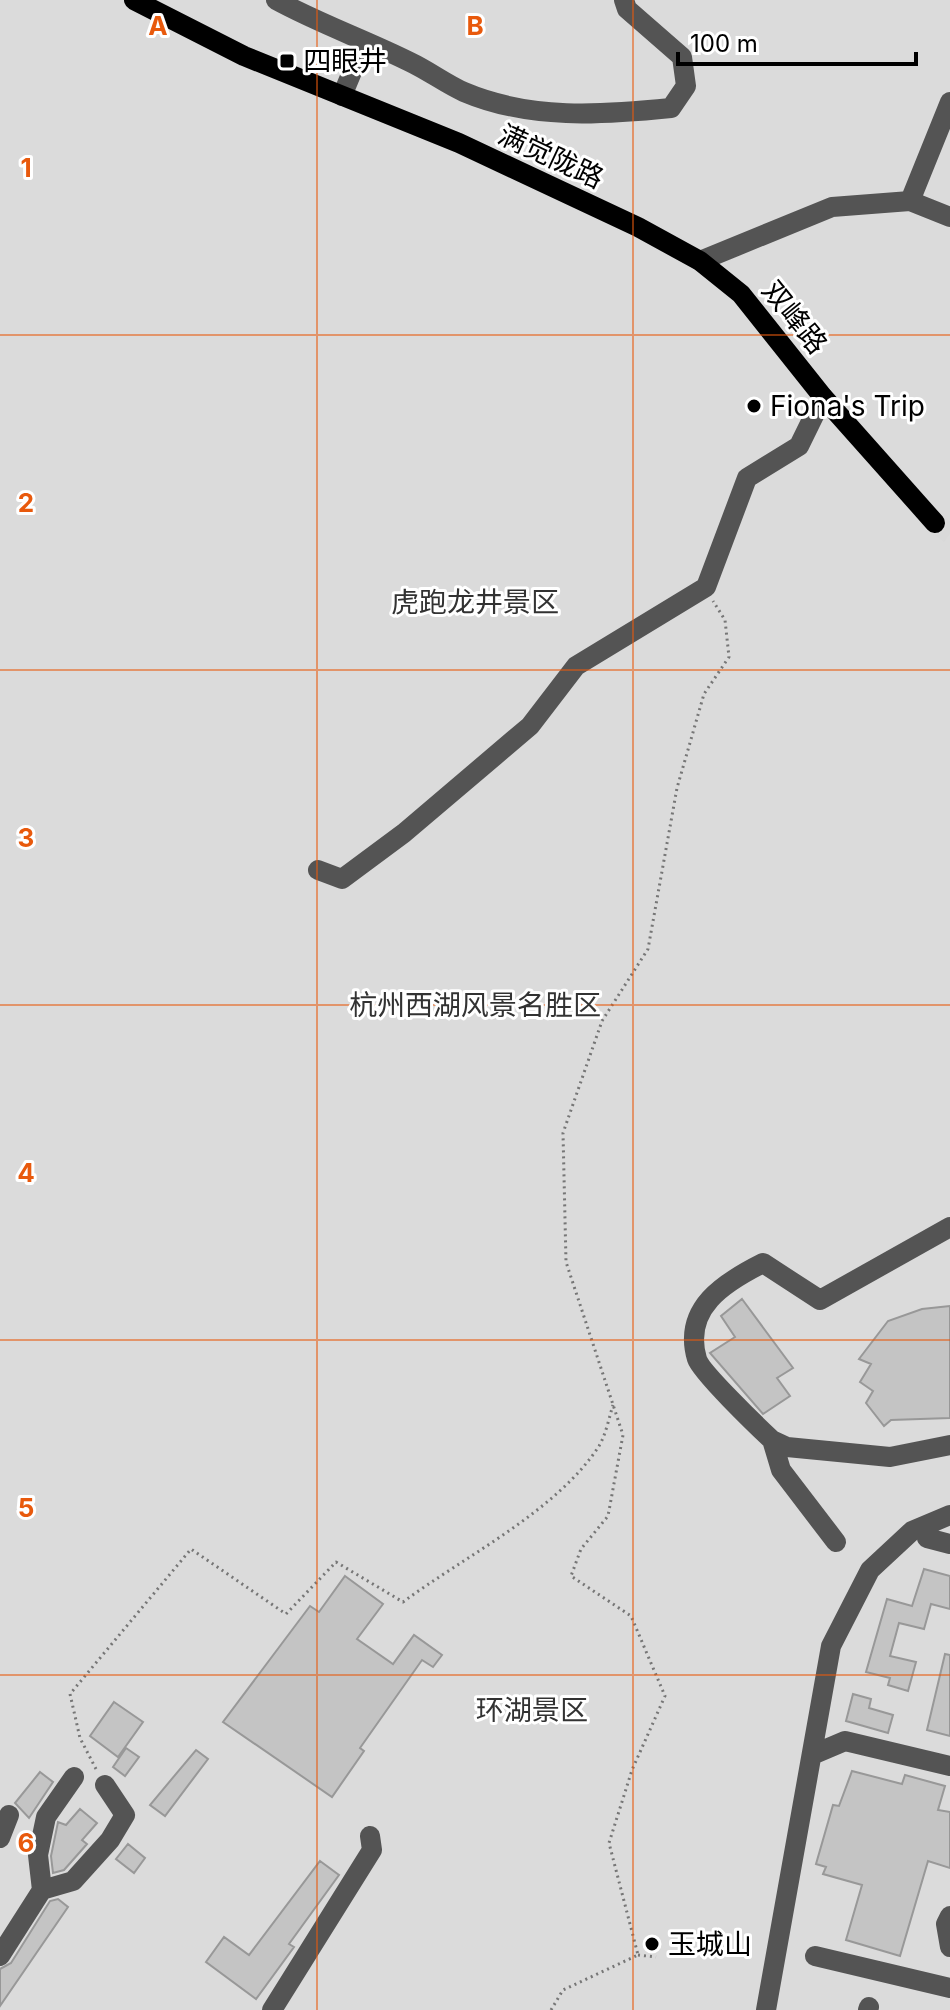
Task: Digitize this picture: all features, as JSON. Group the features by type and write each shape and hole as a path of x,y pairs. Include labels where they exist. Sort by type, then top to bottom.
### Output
{"main road":[{"name":"满觉陇路","path":"134,0 244,56 459,143 638,227 700,261"},
{"name":"双峰路","path":"700,261 741,294 823,397 935,523"}],"street":[{"path":"276,0 410,62 464,92 506,106 592,116 671,108 686,86 682,57 627,9 624,0"},
{"path":"342,96 364,43"},
{"path":"910,201 950,102"},
{"path":"700,261 832,207 882,200 910,201 950,217"},
{"path":"318,870 342,879 404,833 530,726 576,666 706,587 747,478 799,446 823,397"},
{"path":"950,1227 820,1300 763,1263 726,1282 700,1309 695,1332 697,1361 772,1440 787,1447 890,1457 950,1445"},
{"path":"772,1440 781,1470 836,1542"},
{"path":"766,2010 831,1646 870,1570 912,1531 950,1515"},
{"path":"927,1538 950,1544"},
{"path":"812,1755 845,1741 950,1766"},
{"path":"0,1956 42,1890 38,1855 46,1817 74,1777"},
{"path":"42,1890 73,1881 110,1840 125,1815 105,1785"},
{"path":"0,1838 9,1815"},
{"path":"272,2010 372,1850 370,1836"},
{"path":"950,1916 946,1924 950,1947"},
{"path":"815,1956 950,1988"}],"path":[{"path":"638,1955 609,1843 632,1770 665,1696 631,1616 571,1576 581,1549 608,1516 623,1435 566,1262 563,1133 602,1021 648,949 677,788 704,694 729,657 725,620 706,587"},
{"path":"105,1785 80,1738 70,1694 191,1549 286,1614 336,1562 403,1602 518,1522 576,1474 601,1443 613,1405"},
{"path":"551,2010 563,1990 638,1955 656,1957"}],"green space":[{"name":"虎跑龙井景区","path":"0,0 950,0 950,2010 0,2010"}],"building":[{"path":"742,1299 793,1368 777,1378 790,1396 763,1414 710,1353 735,1337 721,1316"},
{"path":"950,1306 950,1418 891,1420 884,1426 866,1403 873,1391 860,1382 871,1364 859,1359 888,1321 922,1309"},
{"path":"924,1569 950,1576 950,1609 931,1604 924,1629 899,1623 890,1656 916,1662 908,1691 888,1685 890,1678 866,1672 887,1599 912,1606"},
{"path":"345,1576 383,1604 357,1639 393,1664 414,1635 442,1655 433,1667 422,1660 360,1748 364,1751 332,1797 223,1722 310,1606 319,1612"},
{"path":"945,1654 950,1655 950,1736 927,1730"},
{"path":"853,1694 871,1699 869,1708 893,1715 888,1733 846,1721"},
{"path":"114,1702 143,1722 118,1757 90,1736"},
{"path":"126,1748 139,1757 125,1776 113,1767"},
{"path":"196,1750 208,1759 165,1816 150,1805"},
{"path":"852,1771 902,1784 905,1775 945,1786 938,1810 950,1812 950,1868 928,1861 900,1956 846,1940 862,1885 823,1874 826,1867 816,1864 833,1805 839,1806"},
{"path":"40,1772 53,1782 29,1818 15,1803"},
{"path":"80,1809 97,1823 82,1840 87,1844 64,1870 53,1873 51,1856 58,1822 66,1825"},
{"path":"128,1844 145,1858 134,1873 116,1859"},
{"path":"320,1861 339,1875 289,1944 294,1947 256,1999 206,1962 224,1937 249,1955"},
{"path":"58,1899 68,1907 0,2006 0,1969 11,1963 50,1901"}],"tunnel":[{"path":"935,523 950,534"}],"place":[{"name":"四眼井","path":"287,61"},
{"name":"Fiona's Trip","path":"754,406"},
{"name":"玉城山","path":"652,1944"}],"park label":[{"name":"杭州西湖风景名胜区","path":"475,1005"},
{"name":"环湖景区","path":"532,1710"}]}
